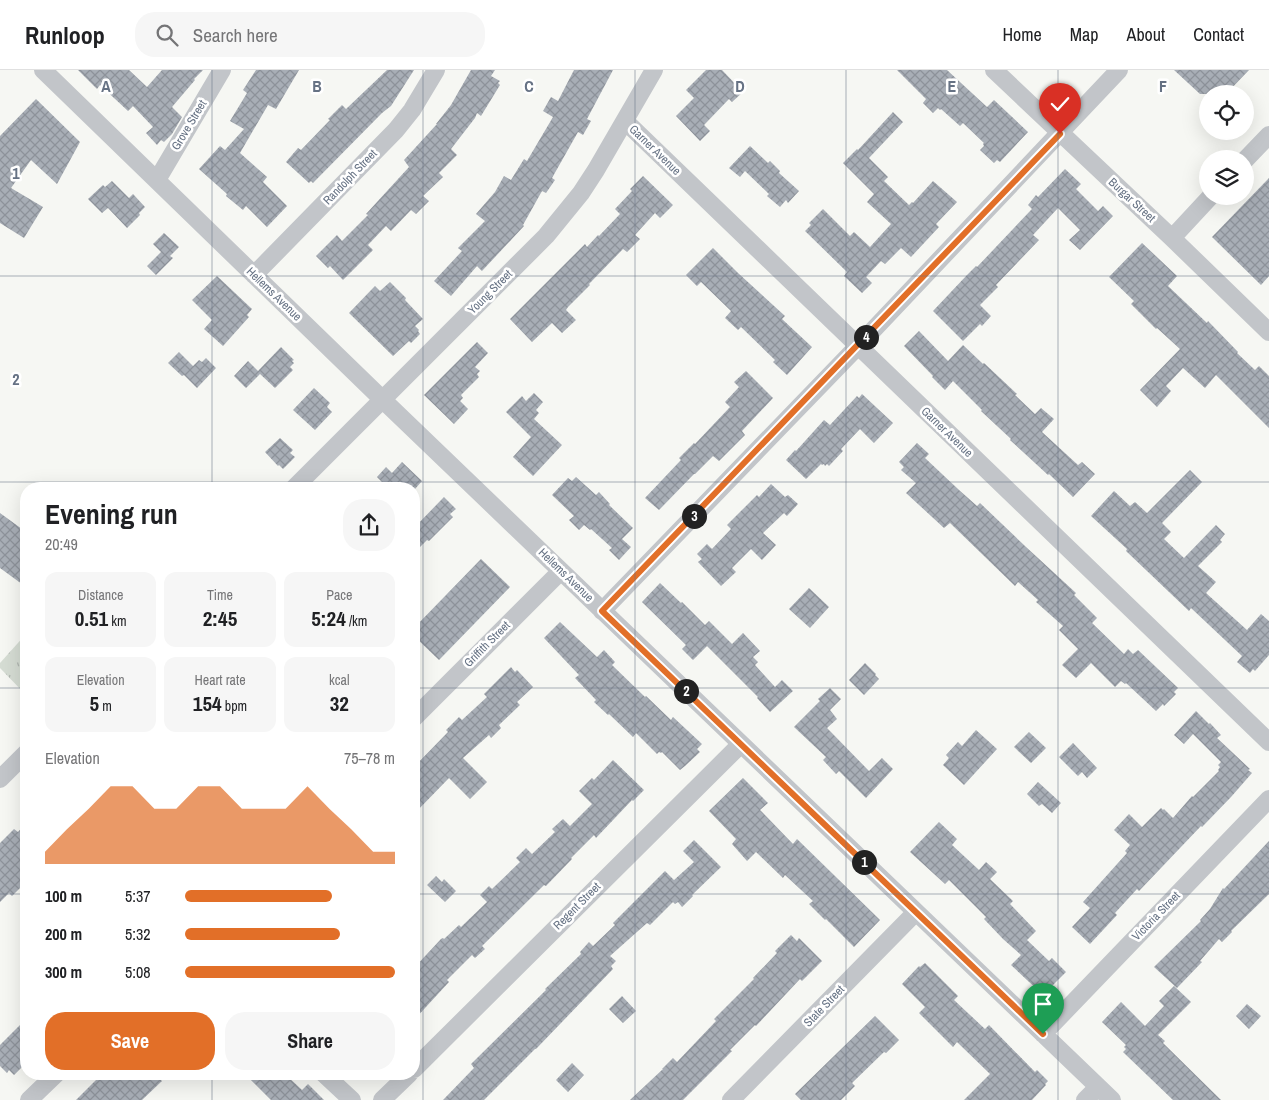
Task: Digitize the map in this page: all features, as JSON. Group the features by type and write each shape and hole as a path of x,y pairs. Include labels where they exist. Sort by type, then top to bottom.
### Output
{"street":[{"name":"Hellems Avenue","path":"43,70 383,400 1112,1100"},
{"name":"Grove Street","path":"156,180 222,70"},
{"name":"Randolph Street","path":"254,275 396,130 412,110 436,70"},
{"name":"Young Street","path":"300,482 546,236 581,193 596,170 654,70"},
{"name":"Burgar Street","path":"994,70 1269,332"},
{"path":"602,611 858,346 1119,70"},
{"name":"Garner Avenue","path":"625,121 1269,742"},
{"path":"1254,151 1269,135"},
{"path":"1172,238 1203,205"},
{"name":"Griffith Street","path":"420,712 560,570"},
{"name":"Regent Street","path":"420,1062 741,744"},
{"path":"0,780 20,759"},
{"name":"Victoria Street","path":"1043,1034 1269,799"},
{"name":"State Street","path":"732,1100 916,912"},
{"path":"29,1100 50,1080"},
{"path":"330,1080 352,1100"},
{"path":"382,1100 402,1080"},
{"path":"1085,1100 1098,1087"}],"green space":[{"path":"20,641 20,689 0,668 0,663"}],"building":[{"path":"78,70 129,70 147,87 162,70 203,70 172,107 182,117 172,134 164,142 161,140 157,145 146,133 153,127 133,106 128,111 100,85 97,89"},
{"path":"256,70 299,70 276,109 268,105 240,153 267,177 263,182 287,206 267,227 246,206 243,210 226,196 227,194 199,169 220,146 225,150 244,129 230,121 247,93 243,90"},
{"path":"387,70 414,70 391,106 313,183 311,181 309,183 286,162 298,148 301,150 342,105 346,109"},
{"path":"471,70 495,70 491,76 500,81 498,83 500,85 481,116 477,113 451,149 457,155 439,173 443,177 423,196 429,201 416,214 411,210 391,231 386,226 368,245 373,250 343,280 330,266 328,268 316,256 337,235 342,241 368,215 366,214 409,167 404,160 437,124 451,105"},
{"path":"574,70 613,70 587,119 591,121 583,135 578,132 552,178 555,180 546,193 542,191 524,226 482,271 477,266 451,296 434,281 462,251 458,248 485,221 476,214 495,192 504,176 511,180 524,159 527,161 553,117 543,111 551,97 558,101"},
{"path":"706,70 722,70 743,92 732,102 729,99 704,125 710,131 700,141 676,116 694,98 686,90"},
{"path":"897,70 947,70 987,107 994,100 1028,132 1000,162 997,160 994,163 980,150 984,143 963,123 960,126 941,109 938,108 933,113 923,103 926,99"},
{"path":"1174,70 1249,70 1235,85 1199,85 1199,93"},
{"path":"36,99 80,142 57,184 31,160 11,188 43,207 24,238 0,223 0,136"},
{"path":"893,112 903,122 869,158 888,177 884,181 909,205 933,181 957,202 936,224 939,227 911,257 901,248 885,264 881,261 866,277 872,283 862,293 844,276 847,272 805,231 811,225 809,223 823,209 850,236 854,232 870,247 891,224 867,202 874,194 843,163 858,150"},
{"path":"750,146 768,163 770,161 780,171 779,173 799,191 788,203 786,200 780,207 767,196 769,194 745,171 740,177 729,168"},
{"path":"1065,169 1081,184 1076,189 1098,211 1103,206 1113,216 1080,250 1069,240 1080,230 1058,208 1033,235 1039,240 996,285 998,287 980,305 991,316 963,341 933,311 1032,209 1028,205 1036,195 1038,197"},
{"path":"643,176 673,205 660,218 655,213 635,235 640,239 627,252 623,249 568,307 566,310 576,320 562,333 552,323 532,342 510,319 585,244 587,247 620,214 615,209 632,191 630,189"},
{"path":"1269,178 1269,276 1261,285 1212,237 1243,205 1254,205 1254,194"},
{"path":"112,181 129,198 133,194 145,207 127,228 108,208 102,213 88,199 103,185 105,187"},
{"path":"164,233 179,247 170,256 173,258 156,275 147,266 161,252 153,244"},
{"path":"1142,243 1177,276 1168,286 1207,323 1208,321 1255,370 1259,366 1269,376 1269,428 1216,375 1205,388 1183,368 1166,386 1171,391 1157,407 1140,390 1180,349 1156,329 1131,304 1134,301 1109,277"},
{"path":"713,248 785,316 782,319 812,347 787,375 773,362 775,360 741,327 738,330 725,318 731,311 701,282 697,286 686,275"},
{"path":"217,276 252,309 247,315 249,317 223,346 204,329 212,320 192,300"},
{"path":"390,282 423,319 415,326 420,334 411,343 409,341 393,356 349,313 375,286 380,291"},
{"path":"919,331 948,361 963,345 1017,394 1015,395 1035,414 1041,408 1054,419 1042,432 1078,465 1082,462 1095,474 1073,497 1010,440 953,381 945,390 932,377 904,346"},
{"path":"477,342 488,353 475,367 480,371 477,374 479,377 461,395 463,398 460,401 468,409 454,424 424,395"},
{"path":"281,347 294,360 290,367 293,370 275,388 260,374 246,388 234,376 248,361 258,371"},
{"path":"179,352 193,366 199,360 202,362 206,358 216,368 197,388 168,363"},
{"path":"746,371 773,398 742,431 745,435 719,461 713,456 659,510 645,498 681,460 679,458 730,407 725,402 739,387 734,382"},
{"path":"314,388 330,403 327,407 332,412 315,430 293,410"},
{"path":"534,393 543,402 536,410 539,413 534,419 562,445 533,476 513,457 531,437 506,412 522,396 526,401"},
{"path":"862,394 893,423 874,443 860,429 841,449 843,451 829,466 821,464 806,479 786,460 824,420 830,425 857,396 859,398"},
{"path":"280,438 293,450 290,453 295,457 283,469 265,452"},
{"path":"917,443 929,454 925,458 977,506 980,503 1076,593 1074,595 1097,618 1092,623 1124,654 1128,649 1133,654 1138,650 1178,688 1174,692 1176,694 1164,706 1163,704 1156,711 1126,683 1121,681 1115,687 1091,663 1076,678 1062,665 1078,649 1059,630 1063,626 1036,602 1038,600 1018,582 1015,586 950,523 944,528 906,493 916,483 901,470 904,467 899,462"},
{"path":"402,462 422,481 420,483 382,482 377,477 386,467 392,473"},
{"path":"1190,470 1202,482 1162,523 1171,532 1164,539 1184,558 1216,525 1225,534 1220,540 1222,542 1198,566 1216,582 1206,593 1247,630 1261,614 1269,621 1269,655 1255,671 1253,669 1250,673 1237,662 1242,656 1191,608 1189,611 1091,516 1114,491 1130,506 1135,502 1147,513"},
{"path":"576,477 596,495 599,492 609,505 633,528 622,539 631,547 619,560 609,550 612,548 591,529 584,525 579,530 569,520 574,516 552,495 568,478 572,481"},
{"path":"771,484 785,497 788,495 798,504 787,516 784,513 763,533 776,545 762,560 751,549 732,568 736,572 721,586 698,562 702,559 697,554 707,544 712,549 731,529 727,525"},
{"path":"444,497 456,509 450,514 453,517 429,541 427,540 420,547 420,522"},
{"path":"0,513 20,528 20,583 0,568"},
{"path":"481,559 510,587 439,660 420,642 420,622"},
{"path":"660,583 705,625 709,621 732,644 743,633 760,651 753,657 758,662 755,665 775,687 782,680 793,691 770,712 758,697 707,646 693,660 682,649 686,645 642,602"},
{"path":"809,588 829,607 810,628 789,609"},
{"path":"560,622 597,657 604,650 615,662 612,665 645,697 671,720 673,717 702,744 697,749 700,752 680,770 662,752 657,754 636,733 633,737 594,702 596,700 575,678 579,675 544,638"},
{"path":"865,663 879,679 864,695 849,680"},
{"path":"511,667 515,672 517,670 533,687 517,702 520,705 499,725 501,728 491,738 489,735 463,758 487,782 470,799 449,778 420,808 420,761 448,732 446,730 459,717 462,720 487,697 484,694"},
{"path":"830,688 841,699 830,710 837,719 827,728 869,771 882,758 893,769 866,798 839,771 836,774 823,760 826,757 794,727"},
{"path":"1196,711 1221,735 1217,738 1252,773 1139,891 1137,889 1115,913 1117,915 1090,944 1072,927 1090,908 1083,902 1127,853 1125,851 1130,845 1114,830 1129,814 1142,827 1161,808 1173,818 1192,796 1219,771 1220,767 1218,765 1221,762 1193,734 1184,744 1174,735"},
{"path":"976,730 997,749 964,785 943,765 949,758 946,755 958,742 962,746"},
{"path":"1029,732 1046,748 1031,763 1014,747"},
{"path":"1073,743 1097,768 1087,778 1082,772 1078,776 1059,757"},
{"path":"613,760 644,790 596,838 594,835 546,886 544,885 482,946 485,949 475,958 472,955 447,980 449,982 420,1013 420,962 441,939 444,939 459,925 461,927 487,902 480,895 489,886 492,889 520,862 516,858 526,848 532,854 555,832 552,829 563,819 570,826 592,804 579,791 592,778 594,780"},
{"path":"743,778 768,803 760,810 793,844 797,839 880,920 854,947 809,904 813,901 785,875 783,878 756,852 747,861 732,844 736,839 709,811"},
{"path":"1038,782 1061,803 1052,813 1042,804 1039,806 1027,794"},
{"path":"939,822 957,839 952,845 979,870 986,862 997,872 990,879 1013,901 1010,904 1036,931 1027,940 1049,961 1052,958 1066,972 1043,995 1011,965 1021,955 984,919 986,917 949,880 945,884 910,852"},
{"path":"14,829 18,832 20,830 20,888 12,896 9,893 0,902 0,843"},
{"path":"694,840 721,867 682,907 678,902 675,904 673,902 650,925 647,923 610,956 616,961 611,966 613,969 484,1100 443,1100 474,1068 471,1064 581,954 580,952 589,942 593,946 615,925 613,923 665,871 674,880 694,862 683,851"},
{"path":"1269,841 1269,894 1222,942 1219,939 1200,961 1202,962 1177,988 1154,967 1201,921 1223,888"},
{"path":"436,876 442,882 444,879 456,891 445,902 427,885"},
{"path":"791,935 797,941 799,938 822,961 802,981 800,979 683,1100 630,1100 673,1058 677,1062 716,1021 714,1019 754,979 777,953 775,951"},
{"path":"925,963 958,996 954,1000 985,1029 989,1025 1035,1072 1037,1070 1048,1081 1032,1100 964,1100 990,1074 957,1042 953,1047 919,1013 925,1007 902,984 919,966"},
{"path":"1174,986 1191,1002 1158,1035 1165,1041 1163,1043 1221,1100 1173,1100 1123,1052 1126,1049 1124,1047 1126,1045 1102,1022 1121,1002 1145,1026 1164,1006 1159,1001"},
{"path":"622,996 636,1011 623,1023 609,1009"},
{"path":"1247,1004 1261,1016 1249,1029 1236,1016"},
{"path":"875,1016 899,1040 852,1083 855,1086 841,1100 801,1100 795,1094"},
{"path":"20,1025 20,1069 14,1075 9,1070 7,1073 0,1066 0,1045"},
{"path":"572,1063 584,1075 568,1092 556,1080"},
{"path":"96,1080 162,1081 142,1100 76,1100"},
{"path":"251,1080 291,1080 302,1090 308,1084 324,1100 271,1100"}],"route":[{"path":"1043,1034 602,611 1060,134"}]}
